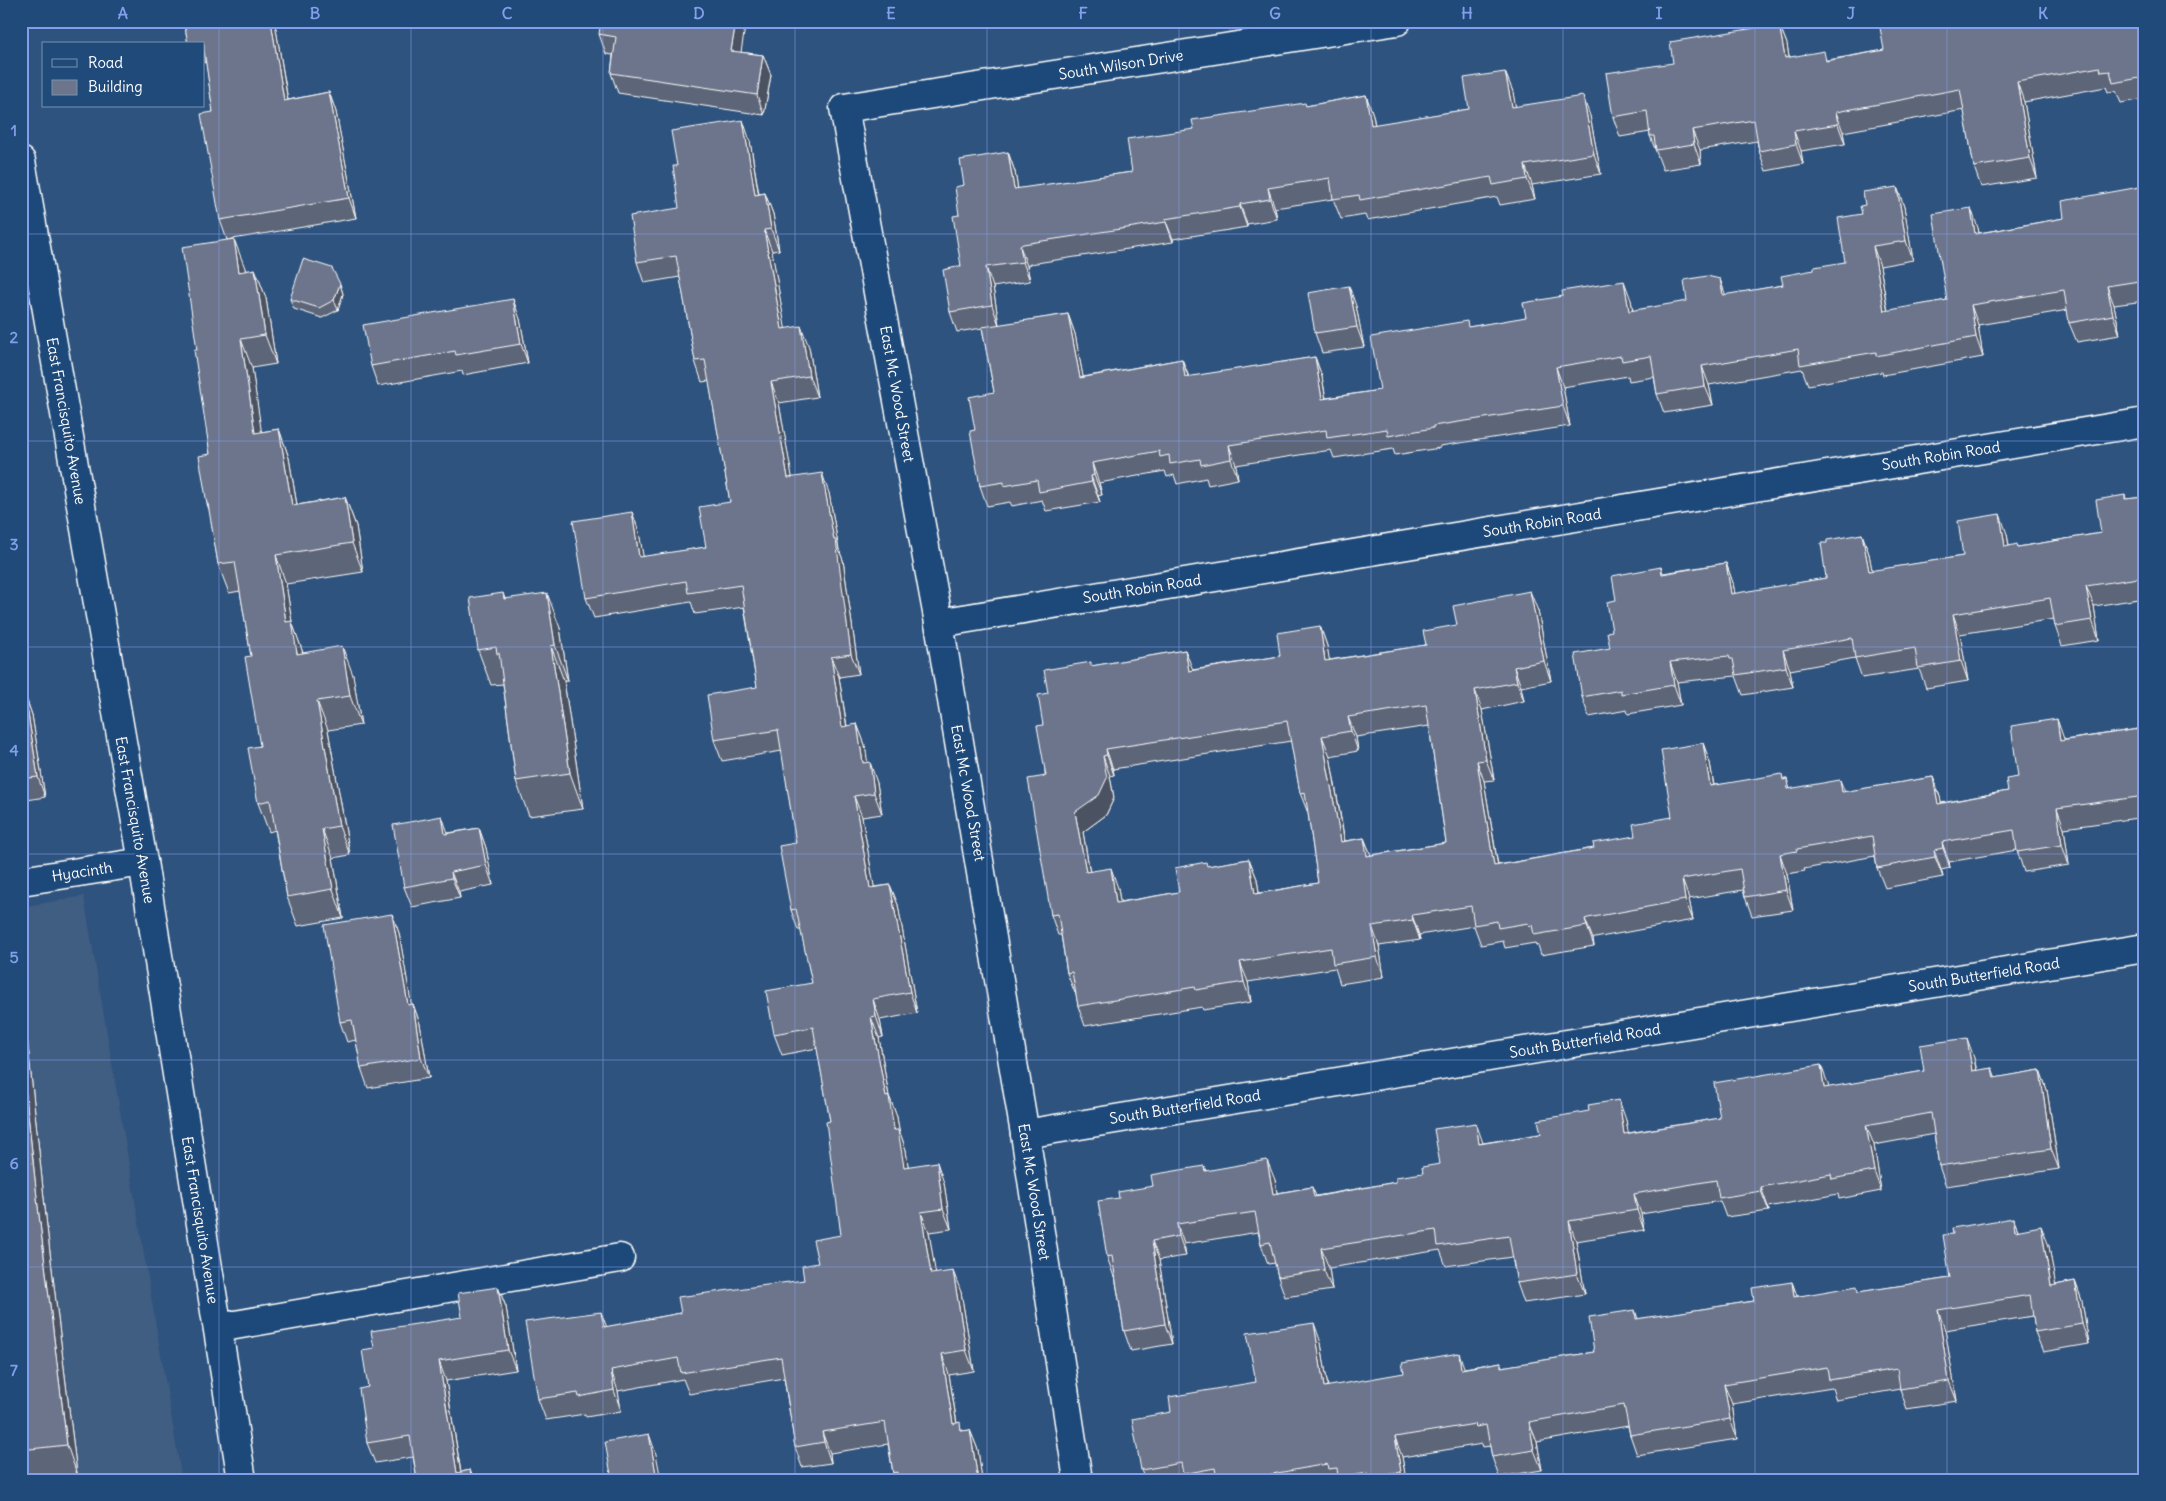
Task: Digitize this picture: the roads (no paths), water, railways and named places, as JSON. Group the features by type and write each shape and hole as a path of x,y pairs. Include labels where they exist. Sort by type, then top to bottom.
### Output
{"street":[{"name":"South Wilson Drive","path":"844,108 1397,21"},
{"name":"East Mc Wood Street","path":"844,108 939,623 1025,1134 1078,1480"},
{"name":"East Francisquito Avenue","path":"21,161 143,862 242,1480"},
{"name":"South Robin Road","path":"939,623 2145,422"},
{"name":"Hyacinth","path":"21,881 143,862"},
{"name":"South Butterfield Road","path":"1025,1134 2145,948"},
{"path":"218,1328 620,1258"}]}
